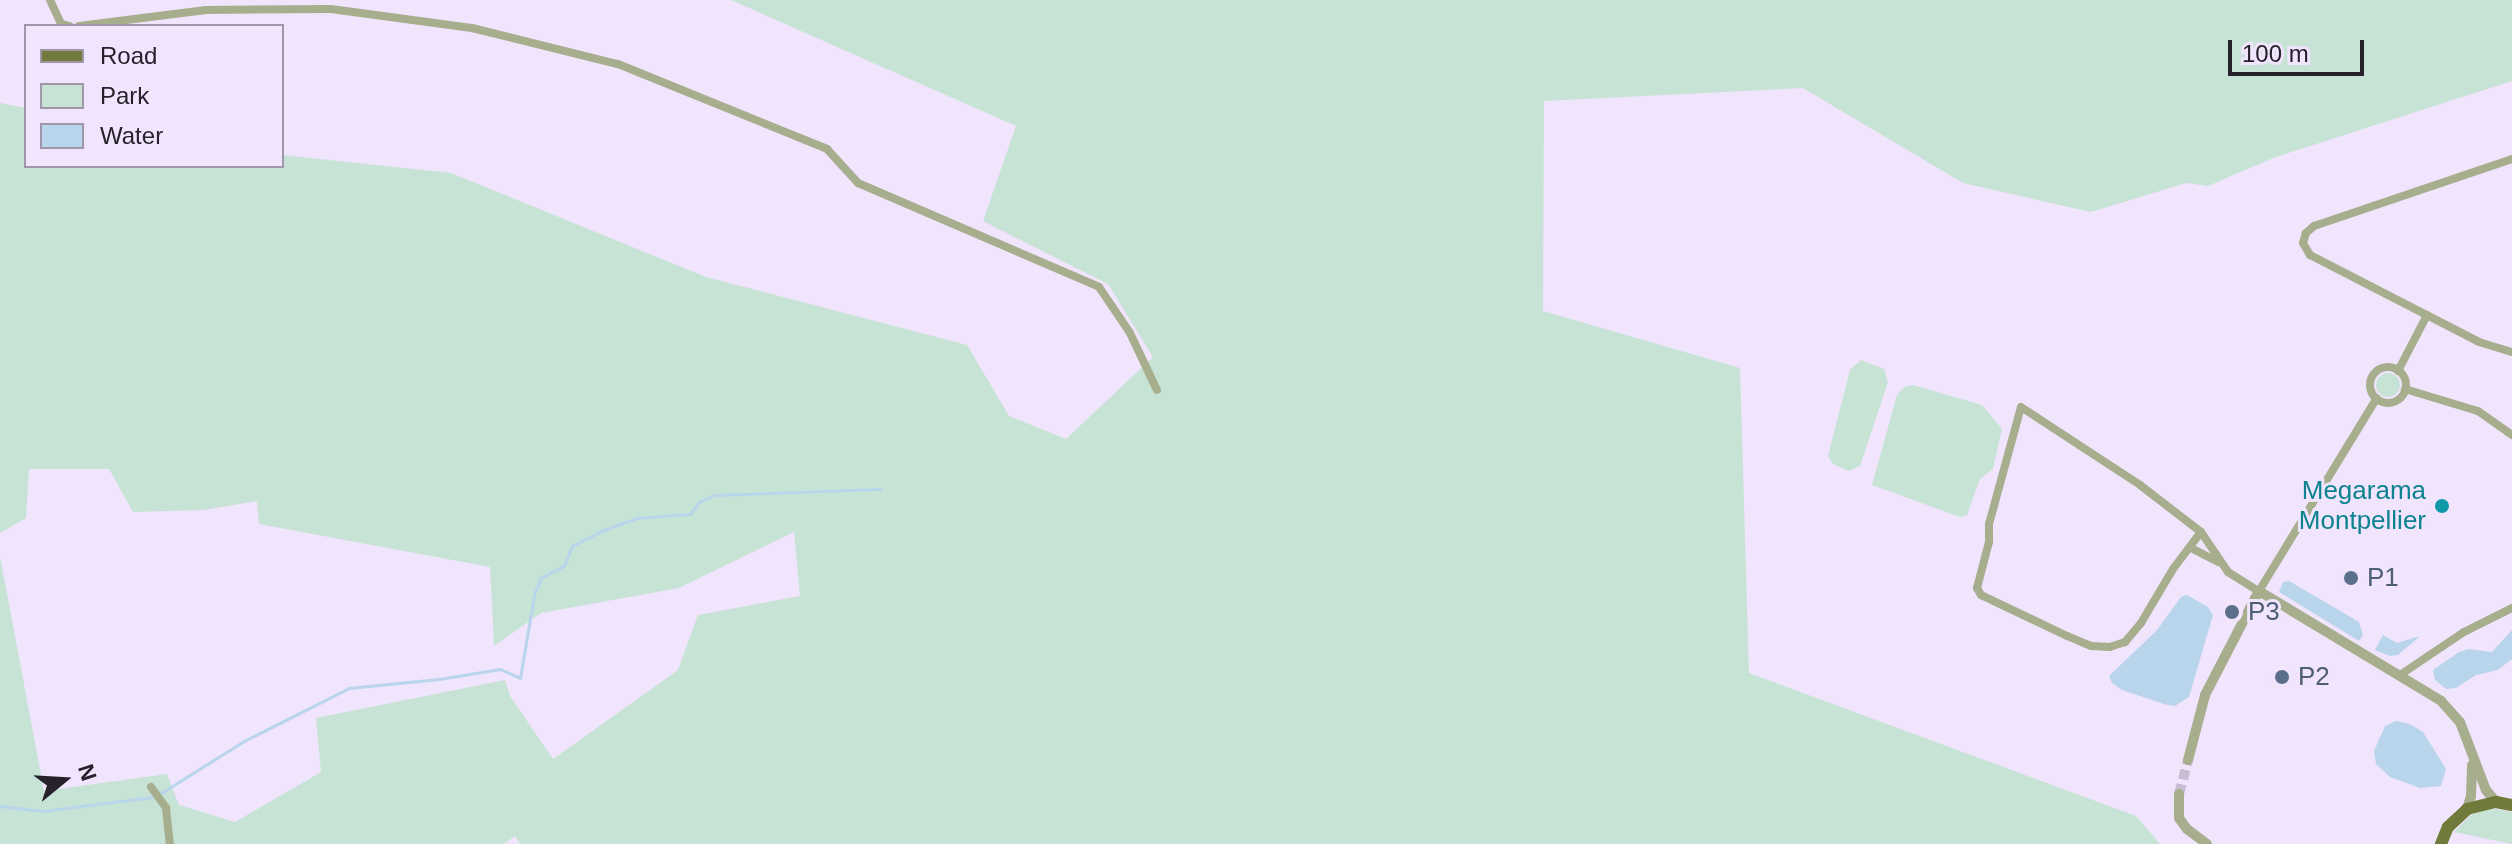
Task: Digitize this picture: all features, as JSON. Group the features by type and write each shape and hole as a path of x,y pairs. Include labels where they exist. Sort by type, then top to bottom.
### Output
{"main road":[{"path":"2441,844 2448,827 2467,809 2496,802 2512,805"}],"street":[{"path":"50,0 61,24"},
{"path":"95,24 206,10 331,9 472,28 618,64 827,149 858,183 1099,287 1130,333 1157,390"},
{"path":"2512,159 2314,226 2306,233 2303,243 2310,255 2479,342 2512,352"},
{"path":"2398,371 2427,315"},
{"path":"2385,368 2398,371 2404,378 2405,389 2395,401 2377,398 2370,385 2373,375 2385,368"},
{"path":"2405,389 2478,411 2512,435"},
{"path":"2188,760 2205,695 2259,591 2377,398"},
{"path":"2201,532 2173,569 2141,623 2125,642 2110,647 2091,646 1981,595 1977,588 1989,542 1989,524 2021,407 2140,485 2201,532 2219,562"},
{"path":"2191,548 2219,562 2259,591 2400,675 2450,709 2460,722 2486,790 2496,802"},
{"path":"2400,675 2464,632 2512,608"},
{"path":"2467,809 2473,778 2472,755"},
{"path":"151,787 166,808 170,844"},
{"path":"2179,794 2179,818 2187,829 2207,844"}],"green space":[{"path":"731,0 2512,0 2512,81 2273,158 2208,186 2186,183 2091,212 1963,183 1803,88 1544,101 1543,311 1740,368 1749,673 2136,816 2160,844 520,844 515,836 504,844 0,844 0,556 44,791 167,774 179,805 235,822 321,772 316,718 505,680 510,696 553,759 678,670 698,615 800,596 794,532 679,588 541,613 494,646 490,567 259,524 257,501 203,510 133,512 109,469 29,469 26,518 0,533 0,103 24,108 24,168 284,168 284,155 451,173 706,277 967,345 1009,416 1066,439 1153,357 1108,284 983,221 1016,126"},
{"path":"1861,360 1884,369 1888,382 1860,466 1849,471 1833,464 1828,456 1850,370"},
{"path":"2388,373 2399,380 2400,385 2393,396 2388,397 2377,390 2376,385 2383,374"},
{"path":"1913,385 1982,405 2002,429 1993,469 1980,479 1967,515 1960,517 1872,485 1897,395 1904,387"},
{"path":"2492,808 2512,812 2512,844 2454,832 2472,814"}],"water":[{"path":"2289,581 2359,622 2363,635 2359,641 2279,592 2283,582"},
{"path":"2187,595 2208,607 2213,615 2189,697 2175,706 2167,705 2122,690 2112,683 2109,676 2157,630 2181,597"},
{"path":"2512,630 2512,659 2498,670 2476,675 2456,688 2446,689 2435,680 2433,670 2459,652 2469,649 2492,652"},
{"path":"2383,635 2397,643 2420,636 2398,655 2390,656 2375,650"},
{"path":"2396,721 2410,724 2423,732 2446,769 2441,786 2420,788 2390,777 2376,764 2374,751 2385,726"}],"waterway":[{"path":"161,793 244,741 349,688 500,669 520,678 534,595 541,578 564,566 572,546 601,531 636,518 690,514 699,502 715,495 880,489"},
{"path":"0,806 42,811 153,797"}],"tunnel":[{"path":"2179,794 2188,760"}],"place":[{"name":"Megarama Montpellier","path":"2442,506"},
{"name":"P1","path":"2351,578"},
{"name":"P3","path":"2232,612"},
{"name":"P2","path":"2282,677"}]}
